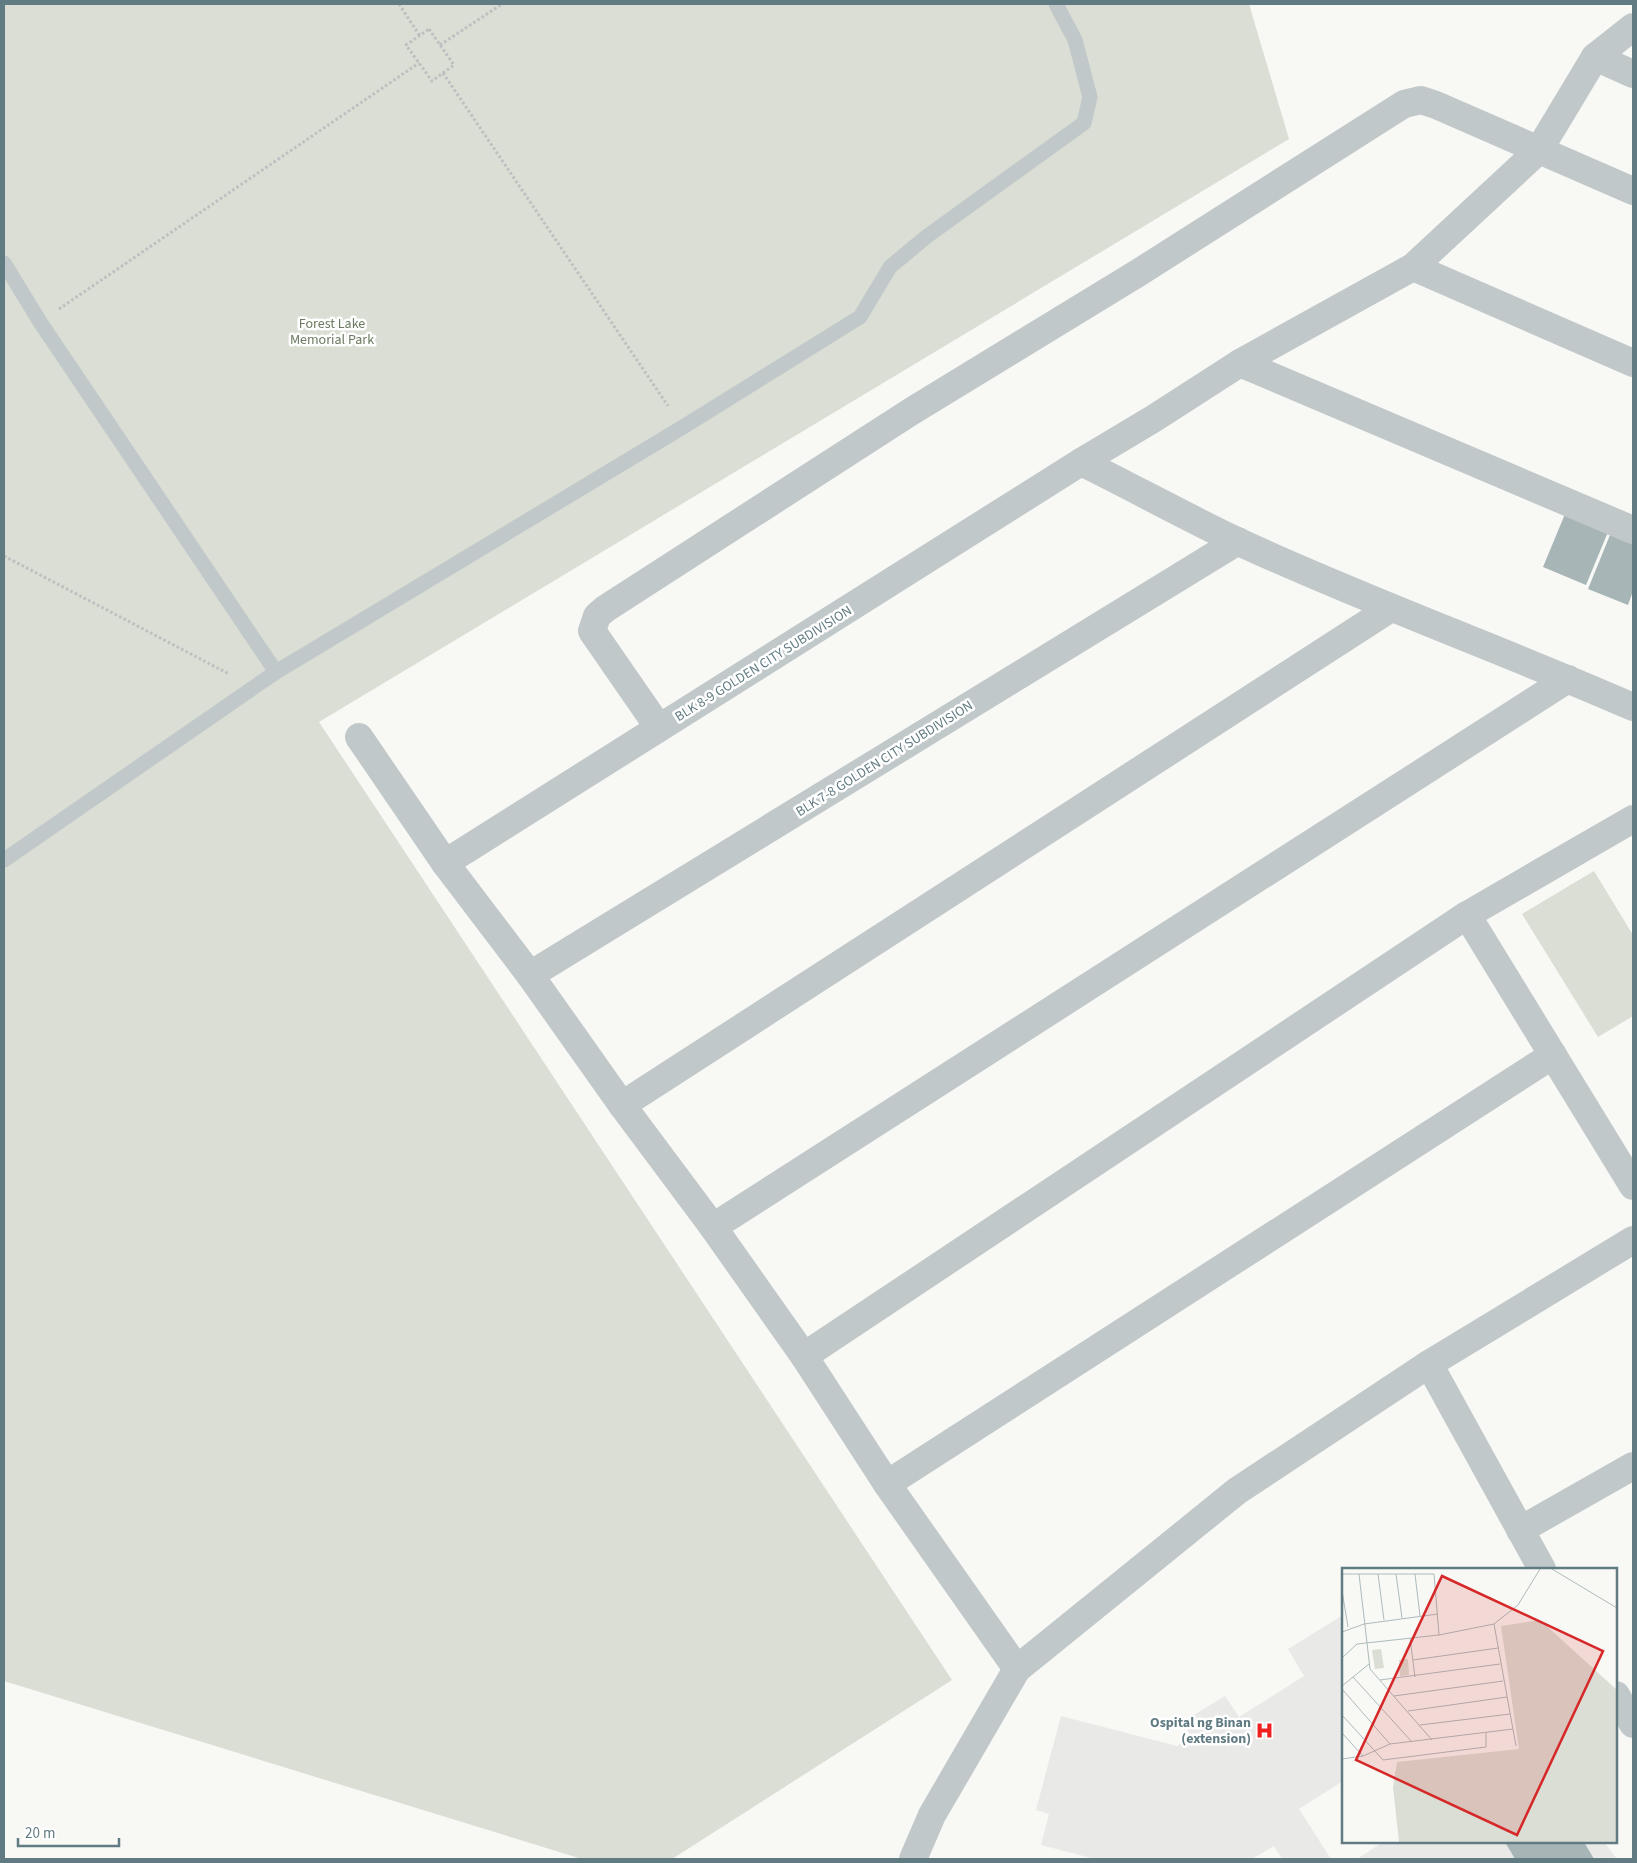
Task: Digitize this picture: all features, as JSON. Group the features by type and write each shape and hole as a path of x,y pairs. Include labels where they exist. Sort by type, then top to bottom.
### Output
{"street":[{"path":"1633,27 1594,57 1633,74"},
{"name":"BLK 8-9 GOLDEN CITY SUBDIVISION","path":"444,863 1240,363 1413,267 1539,150 1594,57"},
{"path":"659,728 592,632 597,616 618,599 912,411 1138,273 1404,104 1421,100 1633,191"},
{"path":"1413,267 1633,363"},
{"path":"1240,363 1633,530"},
{"path":"1081,462 1238,541 1391,608 1633,707"},
{"name":"BLK 7-8 GOLDEN CITY SUBDIVISION","path":"530,976 1238,541"},
{"path":"622,1105 1391,608"},
{"path":"713,1227 1568,679"},
{"path":"359,737 444,863 530,976 622,1105 713,1227 804,1356 887,1484 1018,1669"},
{"path":"804,1356 1467,915 1633,819"},
{"path":"1467,915 1633,1186"},
{"path":"887,1484 1553,1055"},
{"path":"914,1859 932,1815 1018,1669 1237,1491 1429,1364 1633,1240"},
{"path":"1429,1364 1541,1568"},
{"path":"1520,1530 1633,1466"},
{"path":"1617,1696 1633,1724"}],"lane":[{"path":"4,860 276,672 683,427 860,317 890,267 926,237 1084,123 1090,98 1075,40 1056,4"},
{"path":"4,263 40,322 276,672"}],"path":[{"path":"399,4 420,36"},
{"path":"440,45 502,4"},
{"path":"428,29 454,65 432,81 406,45 420,36 428,29"},
{"path":"40,322 419,63"},
{"path":"444,73 683,427"},
{"path":"4,556 253,687"}],"shaded area":[{"name":"Ospital ng Binan (extension)","path":"1342,1616 1342,1782 1299,1809 1331,1859 1282,1859 1274,1846 1252,1859 1095,1859 1041,1845 1049,1814 1036,1810 1061,1716 1177,1746 1191,1737 1182,1722 1225,1696 1239,1717 1304,1676 1288,1649"},
{"path":"1381,1843 1605,1843 1617,1859 1357,1859"}],"green space":[{"name":"Forest Lake Memorial Park","path":"4,4 1249,4 1289,139 319,722 952,1680 672,1859 582,1859 4,1681"},
{"path":"1594,871 1633,935 1633,1016 1598,1037 1522,914"}],"building":[{"path":"1565,514 1608,532 1586,585 1543,567"},
{"path":"1610,535 1633,544 1633,591 1628,605 1588,589"},
{"path":"1506,1843 1585,1843 1594,1859 1515,1859"}],"place":[{"name":"Ospital ng Binan (extension)","path":"1265,1730"}]}
